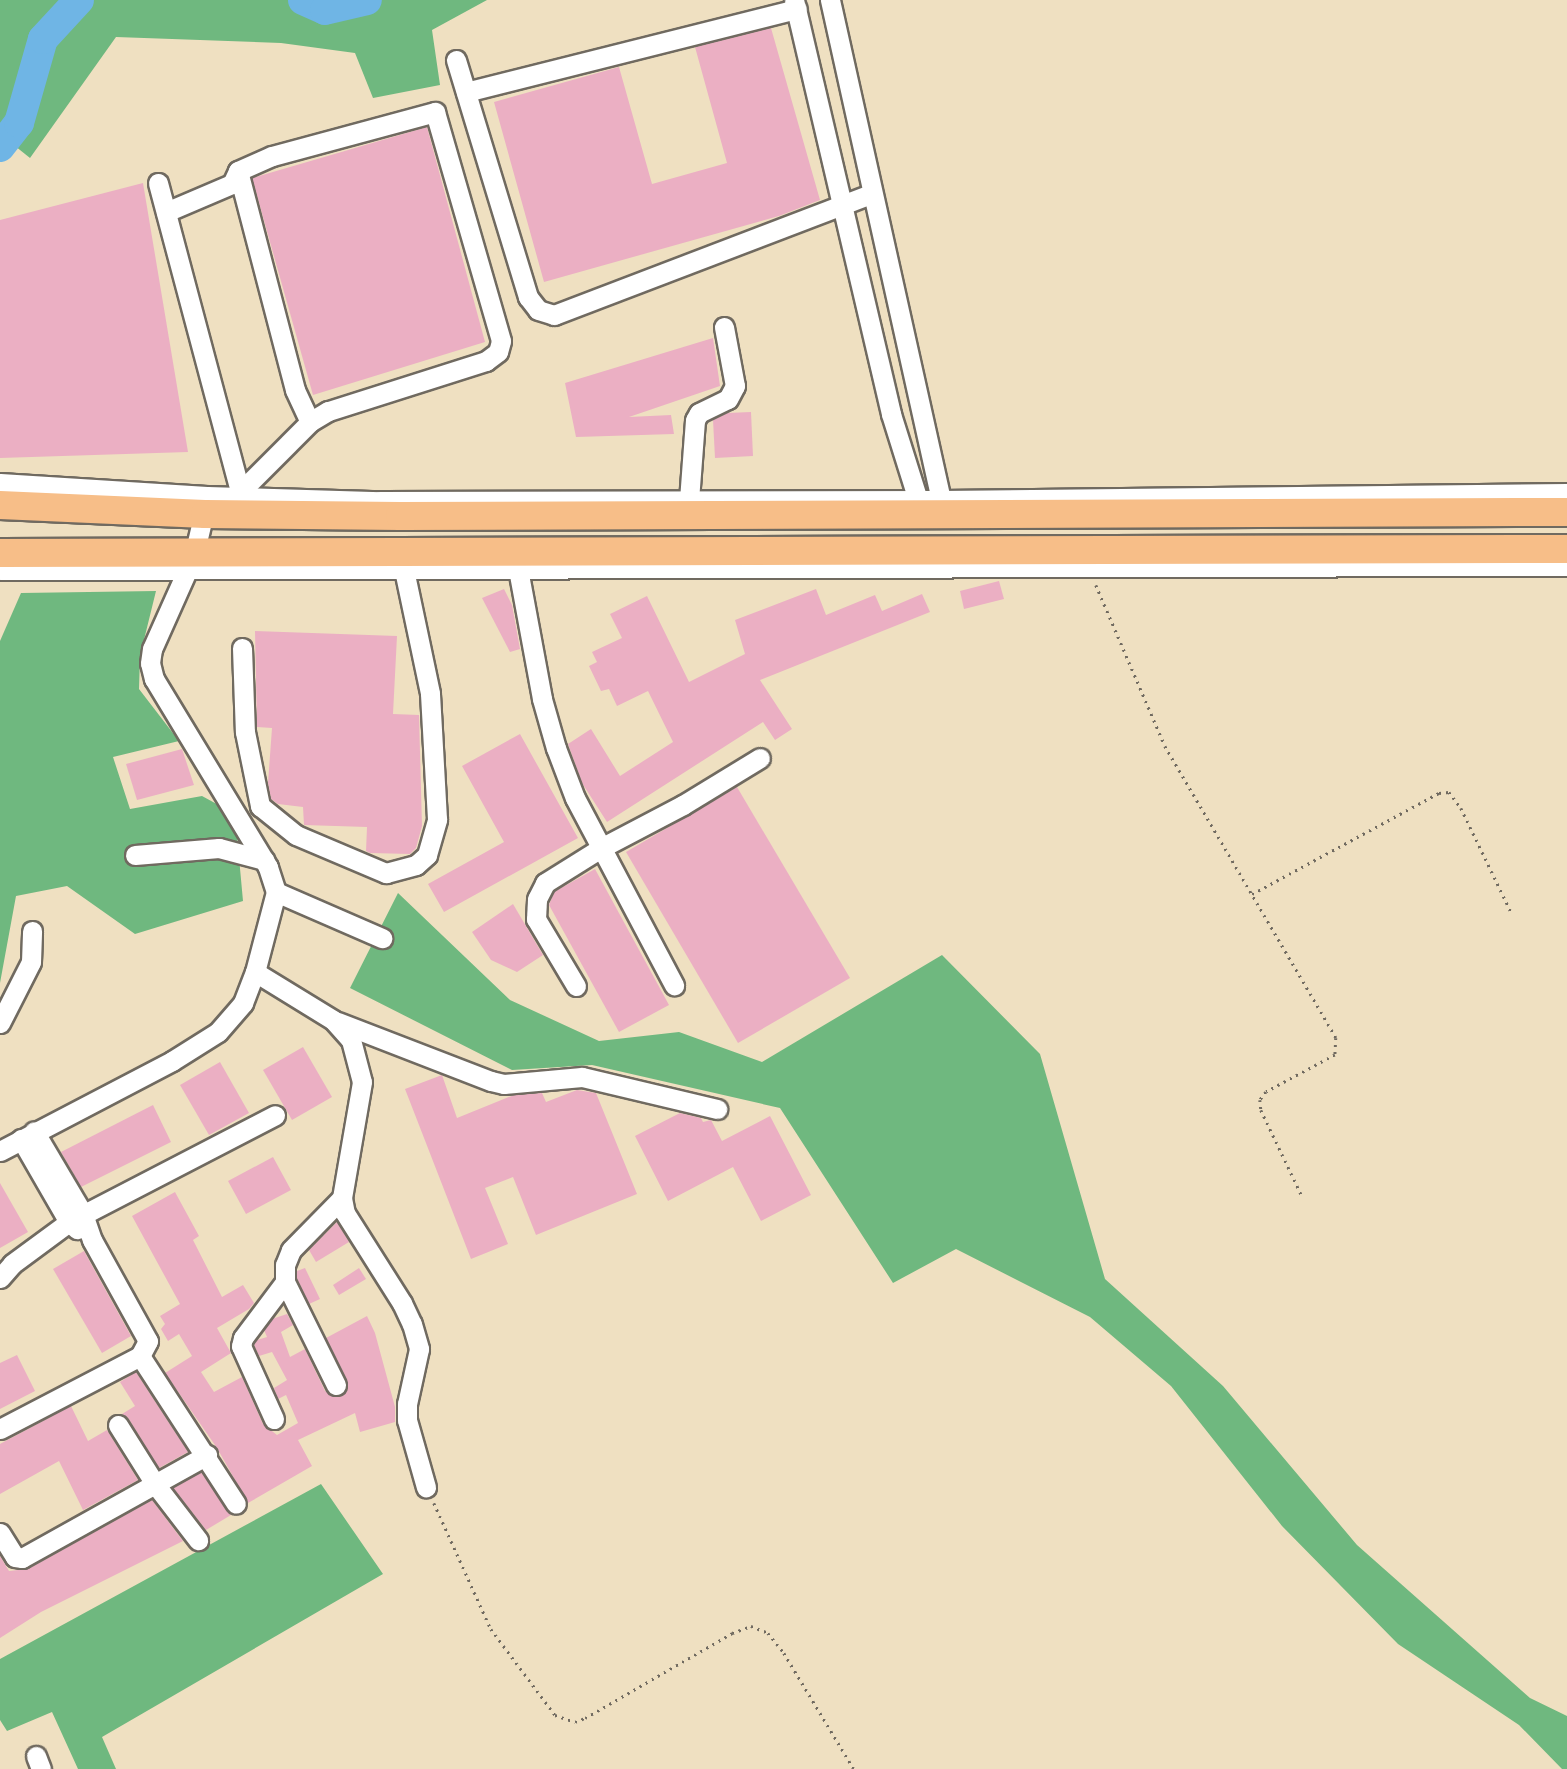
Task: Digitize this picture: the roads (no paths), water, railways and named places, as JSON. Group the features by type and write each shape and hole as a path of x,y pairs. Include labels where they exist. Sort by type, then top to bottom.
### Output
{"highway":[{"path":"0,505 1022,515 1567,512"},
{"path":"0,553 190,563 1567,549"}],"street":[{"path":"830,0 940,500"},
{"path":"466,92 796,5 891,414 919,500"},
{"path":"456,60 528,298 538,310 554,315 841,205 872,200"},
{"path":"166,212 232,184 237,172 272,156 435,112 501,341 499,352 486,361 328,411 310,422 238,494"},
{"path":"237,172 295,390 310,422"},
{"path":"158,183 238,494"},
{"path":"689,500 695,420 699,413 728,399 735,386 724,327"},
{"path":"0,483 206,505 238,494 380,501 940,500 1567,493"},
{"path":"0,1429 141,1356 148,1341 146,1332 92,1240 13,1140 172,1061 218,1032 243,1003 255,972 274,900 264,860 153,679 150,663 152,649 190,563 206,505"},
{"path":"0,570 190,563 404,570 1567,566"},
{"path":"518,569 542,699 556,748 575,798 674,985"},
{"path":"242,648 245,732 260,806 296,835 386,873 416,865 427,855 436,819 430,693 404,570"},
{"path":"576,986 536,919 537,898 545,883 601,848 682,805 760,758"},
{"path":"135,855 219,848 264,860"},
{"path":"274,900 382,938"},
{"path":"0,1023 31,962 32,930"},
{"path":"255,972 333,1020 491,1081 504,1084 582,1077 717,1109"},
{"path":"333,1020 351,1040 362,1082 342,1198 345,1213 402,1303 412,1324 419,1349 407,1404 407,1420 426,1486"},
{"path":"0,1278 12,1264 76,1218 275,1115"},
{"path":"336,1385 285,1282 285,1265 291,1250 342,1198"},
{"path":"274,1419 241,1346 243,1338 285,1282"},
{"path":"141,1356 236,1504"},
{"path":"118,1425 155,1484 198,1540"},
{"path":"0,1533 15,1557 22,1558 206,1455"}],"waterway":[{"path":"0,147 19,123 43,39 79,0"},
{"path":"303,0 325,10 367,0"}]}
